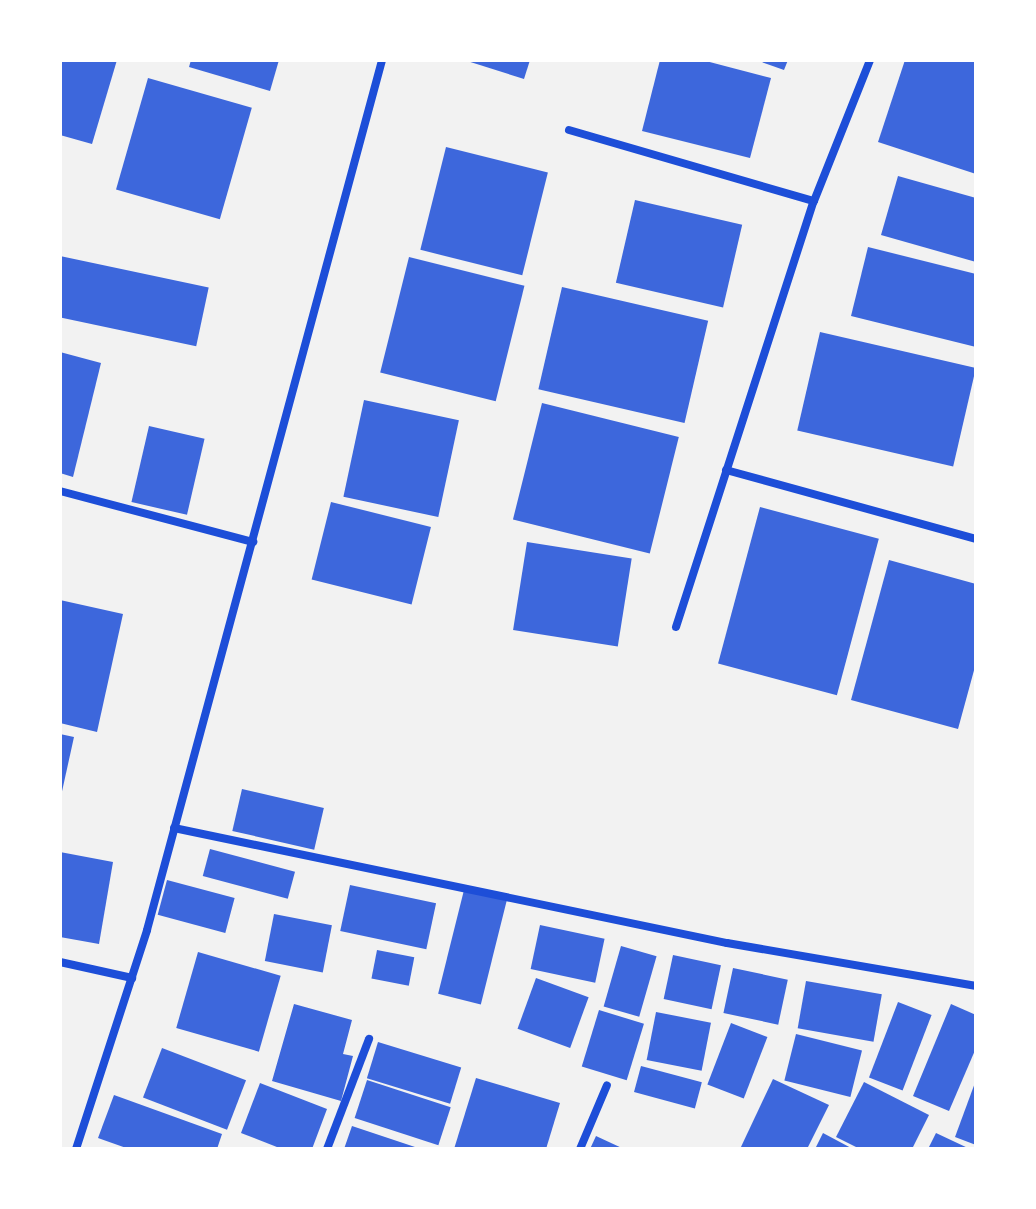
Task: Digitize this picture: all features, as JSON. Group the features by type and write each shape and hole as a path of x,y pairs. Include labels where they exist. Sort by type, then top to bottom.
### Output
{"street":[{"path":"76,1149 132,978 382,60"},
{"path":"676,627 814,201 870,60"},
{"path":"569,130 814,201"},
{"path":"726,470 976,539"},
{"path":"60,491 253,542"},
{"path":"174,828 727,943 976,986"},
{"path":"60,962 132,978"},
{"path":"327,1149 369,1039"},
{"path":"580,1149 607,1085"}],"building":[{"path":"60,60 117,60 92,144 60,135"},
{"path":"191,60 279,60 270,91 189,67"},
{"path":"464,60 530,60 524,79"},
{"path":"660,60 702,60 771,78 750,158 642,131"},
{"path":"756,60 788,60 784,70"},
{"path":"905,60 976,60 976,174 878,142"},
{"path":"148,78 252,108 220,219 116,190"},
{"path":"446,147 548,172 522,275 420,250"},
{"path":"898,176 976,198 976,262 881,235"},
{"path":"635,200 742,225 723,308 616,283"},
{"path":"868,247 976,274 976,347 851,316"},
{"path":"60,256 209,288 196,346 60,317"},
{"path":"409,257 524,286 496,401 380,372"},
{"path":"562,287 708,321 685,423 538,389"},
{"path":"820,332 976,368 953,466 797,430"},
{"path":"60,352 101,363 73,477 60,473"},
{"path":"364,400 459,420 438,517 343,497"},
{"path":"542,403 679,437 650,554 513,519"},
{"path":"149,426 205,439 187,515 131,502"},
{"path":"331,502 431,527 412,605 312,580"},
{"path":"760,507 879,539 837,695 718,663"},
{"path":"527,542 632,559 618,646 513,630"},
{"path":"889,560 976,584 976,663 958,729 851,700"},
{"path":"60,600 123,614 97,732 60,723"},
{"path":"60,734 74,737 61,796 60,796"},
{"path":"242,789 324,808 314,850 232,831"},
{"path":"210,849 295,872 288,899 203,876"},
{"path":"60,852 113,862 99,944 60,937"},
{"path":"167,880 235,898 225,933 158,915"},
{"path":"350,885 436,903 426,949 340,931"},
{"path":"464,890 507,901 481,1004 438,994"},
{"path":"274,914 332,925 323,972 265,961"},
{"path":"540,925 605,939 595,983 531,969"},
{"path":"621,946 657,956 639,1017 604,1007"},
{"path":"377,950 414,957 409,986 371,978"},
{"path":"198,952 281,976 259,1052 176,1028"},
{"path":"673,955 721,965 712,1009 664,999"},
{"path":"733,968 788,980 778,1025 723,1013"},
{"path":"536,978 589,997 570,1048 518,1029"},
{"path":"806,981 882,994 873,1042 798,1028"},
{"path":"898,1002 932,1015 903,1091 869,1078"},
{"path":"294,1004 352,1020 343,1054 353,1056 341,1101 272,1081"},
{"path":"951,1004 976,1015 976,1048 949,1111 913,1096"},
{"path":"599,1010 644,1024 627,1080 582,1066"},
{"path":"656,1012 711,1023 702,1071 647,1060"},
{"path":"731,1023 767,1037 744,1099 707,1085"},
{"path":"796,1034 862,1050 850,1097 784,1081"},
{"path":"378,1042 461,1067 450,1104 367,1078"},
{"path":"162,1048 246,1080 227,1130 143,1097"},
{"path":"641,1066 702,1082 695,1108 634,1092"},
{"path":"476,1078 560,1103 546,1149 454,1149"},
{"path":"773,1079 829,1105 807,1149 740,1149"},
{"path":"367,1080 451,1107 438,1145 355,1118"},
{"path":"976,1080 976,1145 955,1137"},
{"path":"864,1082 929,1115 912,1149 860,1149 836,1137"},
{"path":"260,1083 327,1109 312,1149 282,1149 241,1133"},
{"path":"114,1095 222,1134 217,1149 129,1149 98,1138"},
{"path":"352,1126 418,1148 418,1149 344,1149"},
{"path":"823,1133 853,1149 815,1149"},
{"path":"936,1133 970,1149 928,1149"},
{"path":"596,1136 624,1149 590,1149"}]}
